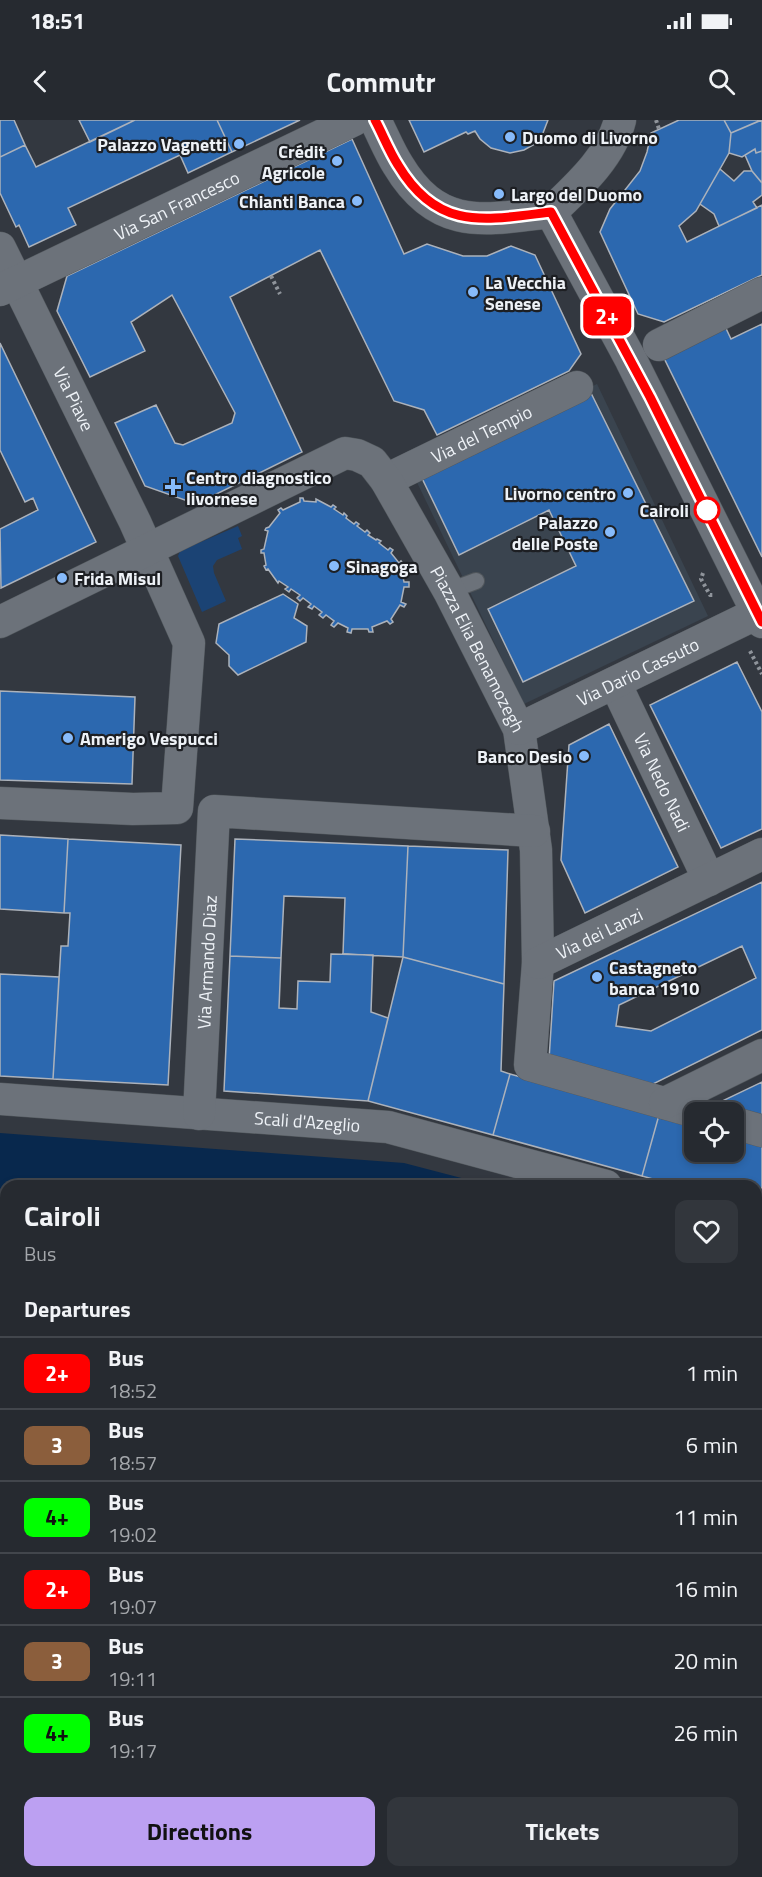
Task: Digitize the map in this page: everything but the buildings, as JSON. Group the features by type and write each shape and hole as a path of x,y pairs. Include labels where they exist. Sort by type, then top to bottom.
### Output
{"street":[{"name":"Via San Francesco","path":"8,286 354,120"},
{"path":"375,120 398,165 415,188 434,206 464,217 483,219 551,212 590,172 606,150 620,120"},
{"path":"551,212 636,370 761,615"},
{"name":"Via Piave","path":"0,248 8,286 135,522 147,550"},
{"path":"659,345 762,293"},
{"name":"Via del Tempio","path":"386,480 577,387"},
{"name":"Piazza Elia Benamozegh","path":"0,622 345,453 357,455 372,462 463,586 519,729 535,840"},
{"path":"0,803 133,809 177,808 189,643 147,550"},
{"name":"Via Dario Cassuto","path":"519,729 761,615"},
{"name":"Via Nedo Nadi","path":"615,683 709,880"},
{"name":"Via Armando Diaz","path":"199,1114 214,811 535,840"},
{"name":"Via dei Lanzi","path":"535,840 538,963 762,854"},
{"path":"538,963 530,1065 684,1109"},
{"path":"665,1103 762,1055"},
{"name":"Scali d'Azeglio","path":"0,1099 388,1127 584,1180"},
{"path":"744,1126 762,1131"}],"path":[{"path":"656,120 659,129"},
{"path":"271,276 280,294"}],"shaded area":[{"name":"Palazzo delle Poste","path":"597,384 708,616 524,704 412,472"},
{"path":"238,526 242,536 238,538 242,549 217,560 213,566 226,601 202,612 178,556 180,551"},
{"path":"0,1133 404,1163 469,1180 0,1180"}],"bus line":[{"name":"2+","path":"375,120 398,165 415,188 434,206 464,217 483,219 551,212 631,360 762,622"}],"place":[{"name":"Duomo di Livorno","path":"510,137"},
{"name":"Palazzo Vagnetti","path":"239,144"},
{"name":"Crédit Agricole","path":"337,161"},
{"name":"Largo del Duomo","path":"499,194"},
{"name":"Chianti Banca","path":"357,201"},
{"name":"La Vecchia Senese","path":"473,292"},
{"name":"Centro diagnostico livornese","path":"173,487"},
{"name":"Livorno centro","path":"628,493"},
{"name":"Cairoli","path":"707,510"},
{"name":"Palazzo delle Poste","path":"610,532"},
{"name":"Sinagoga","path":"334,566"},
{"name":"Frida Misul","path":"62,578"},
{"name":"Amerigo Vespucci","path":"68,738"},
{"name":"Banco Desio","path":"584,756"},
{"name":"Castagneto banca 1910","path":"597,977"}]}
